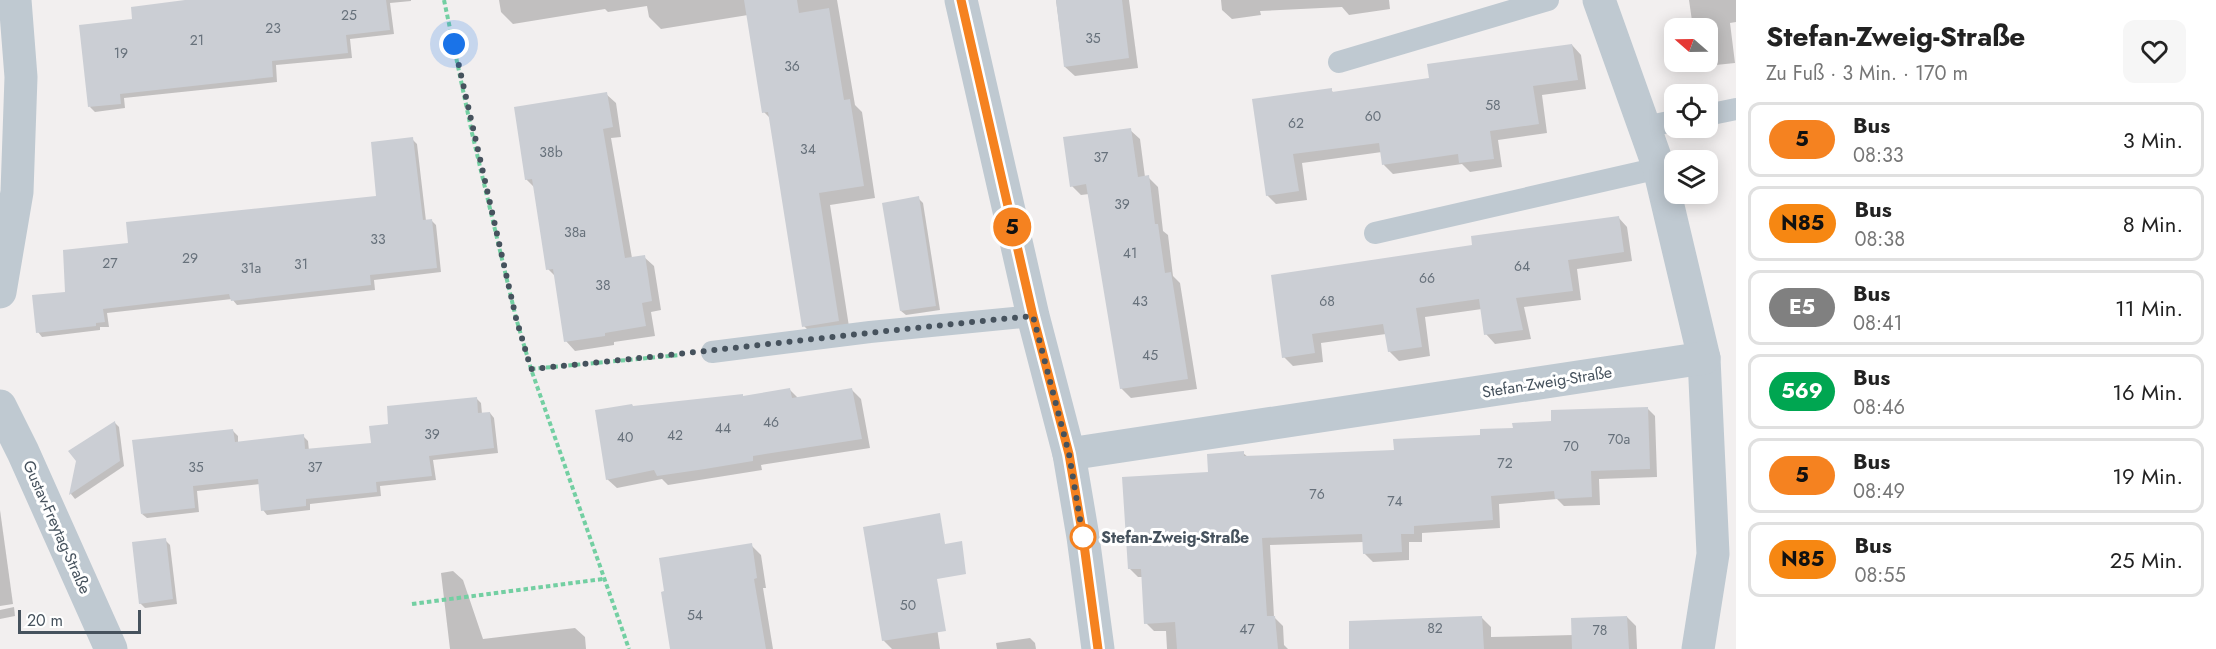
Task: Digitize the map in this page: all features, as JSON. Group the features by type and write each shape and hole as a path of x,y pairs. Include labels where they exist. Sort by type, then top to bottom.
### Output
{"street":[{"path":"0,292 17,192 21,76 15,0"},
{"path":"961,0 1033,316 1069,454 1098,649"},
{"path":"1599,0 1659,124 1659,168 1704,358 1713,554 1698,649"},
{"name":"Stefan-Zweig-Straße","path":"1069,454 1704,358"},
{"name":"Gustav-Freytag-Straße","path":"0,406 28,462 111,649"}],"lane":[{"path":"1339,62 1548,0"},
{"path":"1718,113 1736,110"},
{"path":"1375,233 1659,168"},
{"path":"712,352 870,332 1033,316"}],"path":[{"path":"444,0 472,133 516,318 531,369 629,649"},
{"path":"531,369 712,352"},
{"path":"412,604 603,579"}],"building":[{"path":"185,0 386,0 390,30 346,35 348,53 272,61 273,77 120,94 121,104 88,107 79,25 132,19 131,7"},
{"path":"744,0 797,0 799,13 829,8 844,100 850,99 864,186 819,193 839,321 802,327 768,112 762,113"},
{"path":"1056,0 1122,0 1129,58 1064,67"},
{"path":"1572,44 1578,80 1533,86 1539,124 1490,131 1494,159 1459,163 1458,154 1382,165 1379,143 1293,154 1299,191 1266,196 1252,99 1332,88 1332,92 1429,78 1427,64"},
{"path":"607,92 613,127 603,129 625,258 645,255 652,301 642,303 646,326 605,333 605,336 564,342 553,269 546,270 532,179 525,180 514,107"},
{"path":"1131,128 1138,177 1149,175 1155,224 1158,224 1165,273 1171,272 1188,379 1120,389 1086,184 1070,187 1063,137"},
{"path":"413,137 423,220 432,219 437,268 370,275 371,285 231,301 229,294 103,309 105,322 96,323 96,326 36,333 32,295 65,292 63,250 128,243 126,222 376,196 371,142"},
{"path":"919,196 936,306 900,311 882,203"},
{"path":"1619,216 1624,252 1568,260 1573,291 1516,298 1523,330 1484,335 1479,299 1416,308 1422,347 1388,352 1383,324 1312,334 1315,353 1282,358 1271,275 1472,245 1471,236"},
{"path":"790,388 792,398 852,388 862,439 753,456 753,461 705,469 657,476 654,470 606,480 595,410 632,404 633,406 743,394 743,396"},
{"path":"477,397 478,413 490,412 494,448 429,456 432,476 376,482 377,492 306,499 306,506 261,511 258,479 193,486 195,508 141,514 132,440 233,429 235,442 304,434 305,449 371,443 369,426 388,424 387,406"},
{"path":"1648,407 1650,469 1591,471 1592,497 1555,499 1554,491 1491,496 1493,520 1414,526 1414,534 1401,534 1402,552 1363,554 1362,534 1262,538 1267,616 1275,616 1278,649 1177,649 1175,622 1144,624 1141,569 1128,569 1122,477 1208,472 1207,454 1244,451 1244,456 1394,450 1393,439 1480,435 1480,429 1513,428 1512,423 1551,421 1551,410"},
{"path":"115,421 120,461 69,495 76,461 68,451"},
{"path":"940,513 945,544 962,541 966,574 937,579 946,631 882,641 863,527"},
{"path":"166,538 173,599 139,604 132,542"},
{"path":"752,543 757,578 754,579 766,649 670,649 661,592 664,591 659,558"},
{"path":"1482,616 1484,649 1349,649 1349,621"},
{"path":"1627,616 1629,649 1572,649 1571,618"}],"bus line":[{"name":"5","path":"961,0 1033,316 1069,454 1098,649"}],"place":[{"name":"Stefan-Zweig-Straße","path":"1083,537"}],"route":[{"path":"454,44 472,133 516,318 531,369 712,352 870,332 1033,316 1069,454 1083,537"}]}
